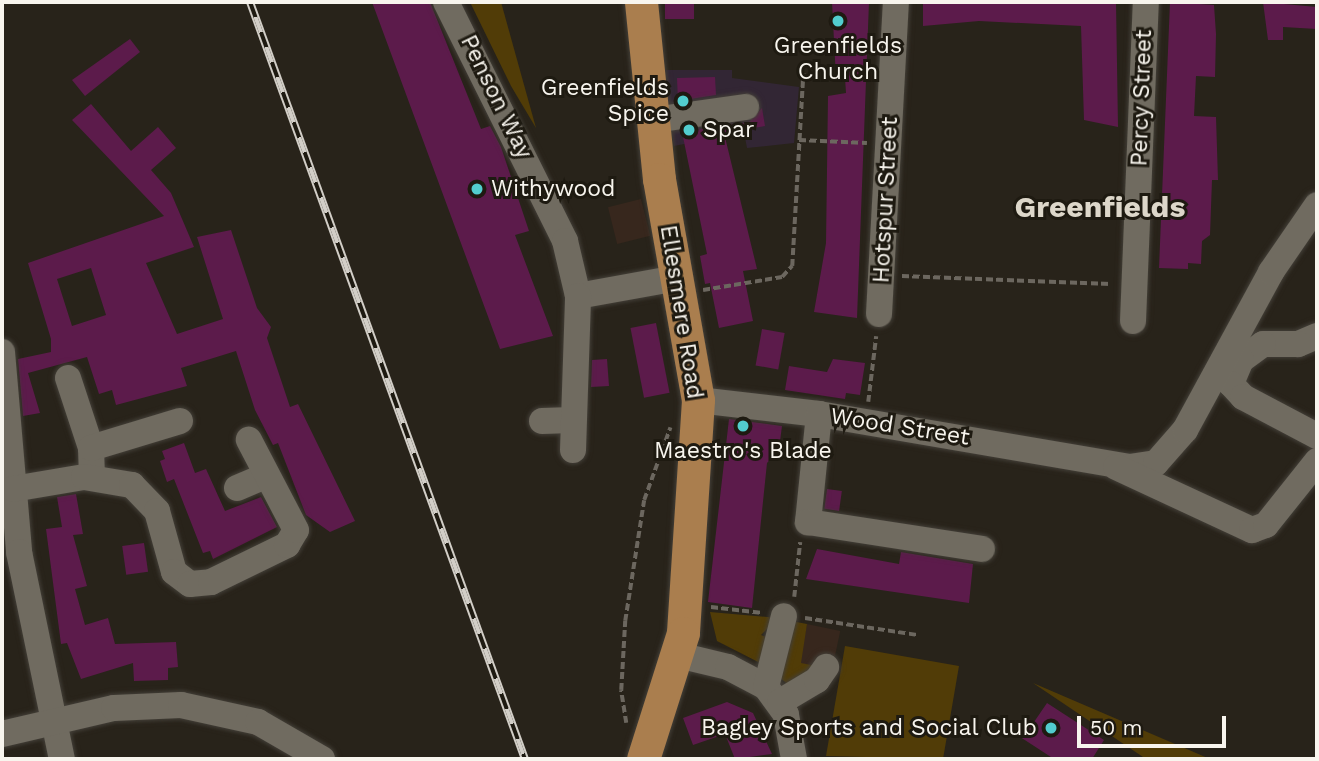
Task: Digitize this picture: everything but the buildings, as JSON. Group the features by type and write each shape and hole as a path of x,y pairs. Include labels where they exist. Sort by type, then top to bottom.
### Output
{"main road":[{"name":"Ellesmere Road","path":"636,748 661,703 678,655 685,604 697,412 653,120 641,2"}],"street":[{"name":"Penson Way","path":"446,2 565,241 578,296 573,450"},
{"name":"Hotspur Street","path":"879,314 896,2"},
{"name":"Percy Street","path":"1133,321 1146,2"},
{"path":"653,120 746,107"},
{"name":"Wood Street","path":"697,412 820,414 1105,461 1156,463 1185,430 1271,272 1317,205"},
{"path":"578,296 679,286"},
{"path":"1317,336 1298,344 1263,344 1241,359 1231,384 1242,397 1317,436"},
{"path":"2,352 13,489 9,523 62,759"},
{"path":"68,378 91,448 92,477"},
{"path":"820,414 808,522 982,549"},
{"path":"542,421 572,420"},
{"path":"91,448 180,421"},
{"path":"13,489 92,477 121,481 151,500 174,572 200,584 293,537 284,501 265,476 249,440"},
{"path":"1105,461 1133,479 1252,530 1266,525 1317,461"},
{"path":"237,488 265,476"},
{"path":"788,616 773,694 794,759"},
{"path":"678,655 728,667 773,694 817,680 825,667"},
{"path":"2,734 53,721 147,704 195,707 258,722 322,759"}],"path":[{"path":"679,286 782,278 792,266 803,73"},
{"path":"799,140 889,144"},
{"path":"882,275 1135,284"},
{"path":"866,421 879,314"},
{"path":"636,748 621,690 644,500 667,429 697,412"},
{"path":"788,616 802,529 808,522"},
{"path":"685,604 917,635"}],"shaded area":[{"path":"470,2 501,2 536,128 511,86"},
{"path":"659,70 732,70 732,78 799,87 794,143 747,148 744,132 674,146"},
{"path":"641,199 650,236 617,244 608,207"},
{"path":"710,612 778,618 761,635 769,638 766,666 717,641"},
{"path":"791,621 807,624 801,663 816,666 789,685 780,678"},
{"path":"807,624 840,631 832,670 799,663"},
{"path":"845,646 959,666 943,759 826,756"},
{"path":"1033,683 1210,759 1146,759"}],"railway":[{"path":"250,2 525,759"}],"place":[{"name":"Greenfields Church","path":"838,21"},
{"name":"Greenfields Spice","path":"683,101"},
{"name":"Spar","path":"689,130"},
{"name":"Withywood","path":"477,189"},
{"name":"Maestro's Blade","path":"743,426"},
{"name":"Bagley Sports and Social Club","path":"1051,728"}],"district":[{"name":"Greenfields","path":"1100,207"}]}
